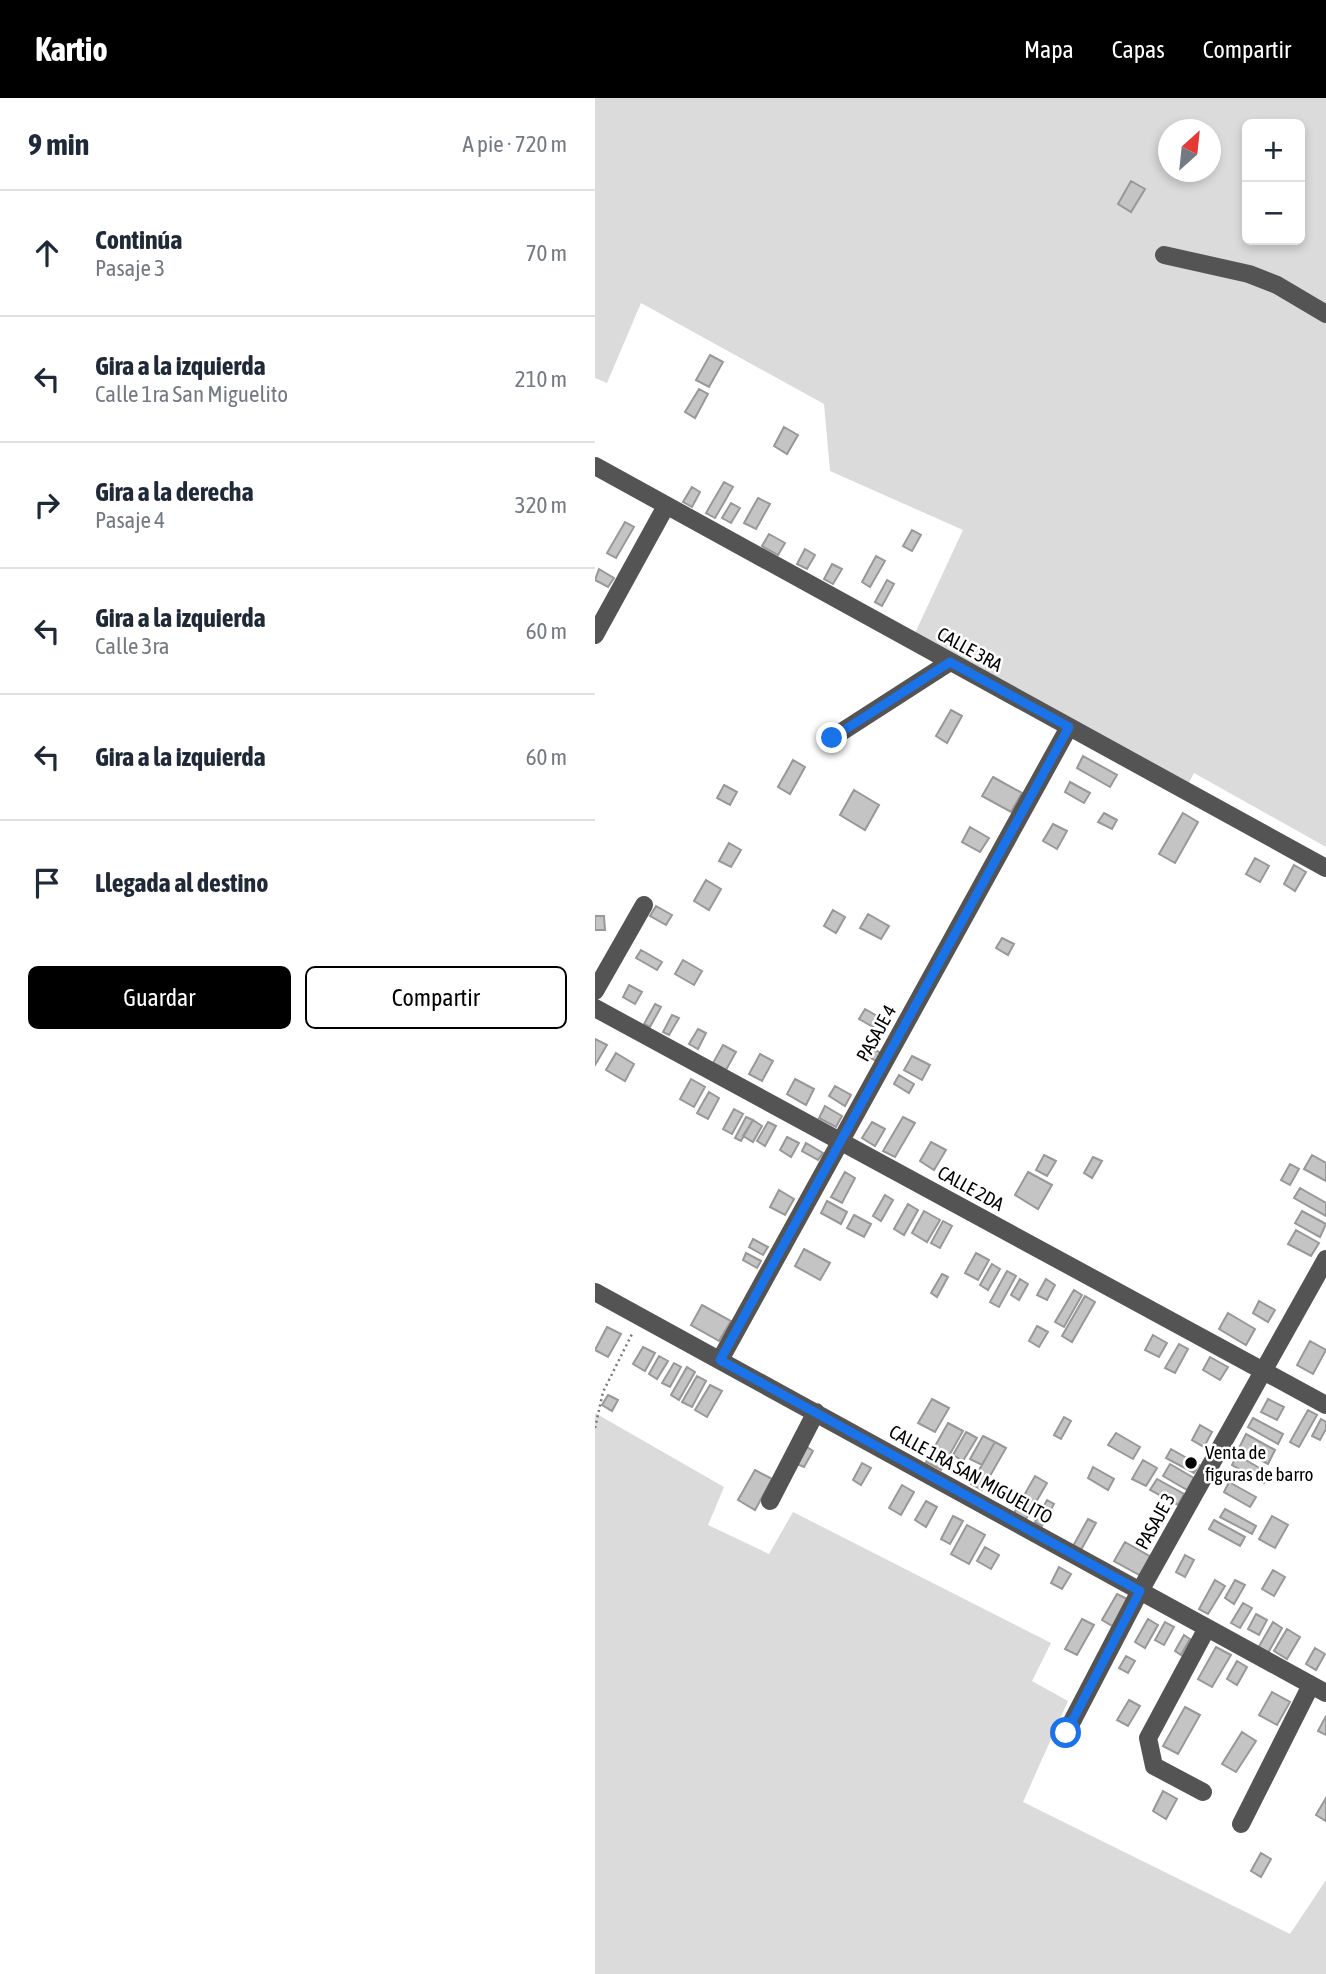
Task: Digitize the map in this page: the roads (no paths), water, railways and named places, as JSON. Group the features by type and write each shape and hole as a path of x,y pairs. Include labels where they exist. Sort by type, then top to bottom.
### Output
{"street":[{"path":"1164,256 1249,274 1277,285 1326,314"},
{"name":"CALLE 3RA","path":"595,466 1326,868"},
{"path":"595,635 666,506"},
{"path":"832,738 950,662"},
{"name":"PASAJE 4","path":"720,1360 1069,727"},
{"path":"595,991 644,905"},
{"name":"CALLE 2DA","path":"595,1008 1326,1405"},
{"name":"PASAJE 3","path":"1066,1733 1140,1591 1326,1259"},
{"name":"CALLE 1RA SAN MIGUELITO","path":"595,1292 1318,1689"},
{"path":"771,1501 816,1412"},
{"path":"1203,1792 1154,1766 1148,1738 1207,1628"},
{"path":"1241,1824 1318,1689"}],"place":[{"name":"Venta de figuras de barro","path":"1191,1463"}]}
